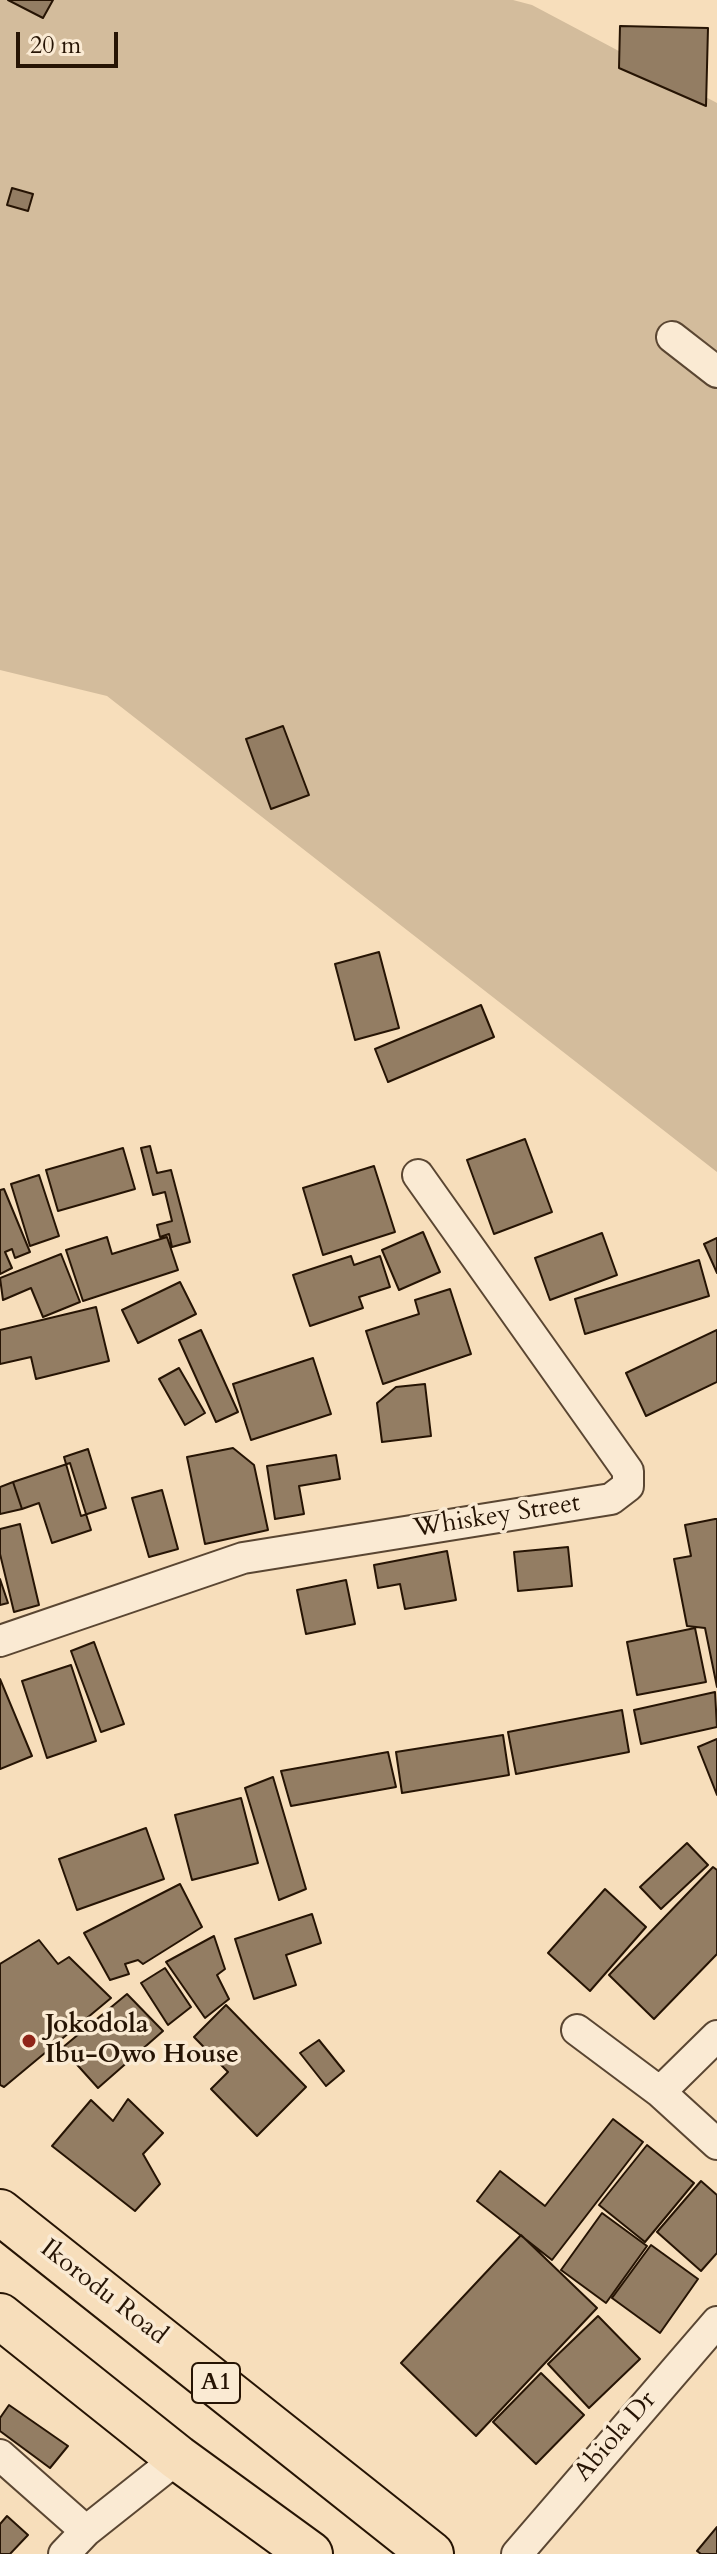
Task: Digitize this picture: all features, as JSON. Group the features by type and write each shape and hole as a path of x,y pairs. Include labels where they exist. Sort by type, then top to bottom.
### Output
{"highway":[{"name":"Ikorodu Road","path":"0,2212 431,2554"},
{"path":"0,2316 178,2458 310,2554"}],"street":[{"path":"672,337 717,372"},
{"name":"Whiskey Street","path":"0,1641 243,1558 611,1499 628,1486 628,1471 418,1175"},
{"path":"577,2030 660,2092 717,2144"},
{"path":"660,2092 717,2036"},
{"name":"Abiola Dr","path":"517,2554 717,2322"},
{"path":"0,2455 86,2531"},
{"path":"64,2554 86,2531 178,2458"}],"shaded area":[{"path":"0,0 513,0 532,5 717,103 717,1172 107,696 0,670"}],"building":[{"path":"8,0 53,0 43,18"},
{"path":"620,26 708,28 706,106 619,68"},
{"path":"12,188 33,194 28,211 7,205"},
{"path":"283,726 309,795 271,809 246,739"},
{"path":"379,952 399,1028 355,1040 335,964"},
{"path":"481,1005 494,1037 388,1082 375,1049"},
{"path":"525,1139 552,1212 494,1234 467,1160"},
{"path":"150,1146 157,1173 171,1170 190,1242 172,1247 169,1234 160,1237 157,1225 172,1221 165,1192 153,1195 141,1148"},
{"path":"123,1148 135,1189 58,1211 46,1170"},
{"path":"374,1166 395,1232 323,1255 303,1188"},
{"path":"39,1175 59,1236 30,1246 11,1184"},
{"path":"4,1189 30,1252 15,1258 12,1249 5,1252 12,1268 0,1274 0,1190"},
{"path":"423,1232 440,1272 399,1290 382,1250"},
{"path":"602,1233 617,1275 550,1300 535,1258"},
{"path":"107,1237 112,1254 167,1237 178,1270 83,1301 66,1250"},
{"path":"717,1238 717,1273 704,1244"},
{"path":"61,1254 80,1302 43,1317 31,1288 3,1300 0,1278"},
{"path":"351,1256 354,1265 380,1256 390,1287 359,1297 363,1308 310,1326 293,1275"},
{"path":"699,1260 709,1296 585,1334 575,1299"},
{"path":"180,1282 196,1314 138,1343 122,1310"},
{"path":"450,1289 471,1354 383,1384 366,1331 419,1314 415,1300"},
{"path":"96,1307 109,1361 36,1379 31,1357 0,1364 0,1330"},
{"path":"201,1330 238,1412 216,1422 179,1340"},
{"path":"717,1330 717,1382 646,1416 626,1373"},
{"path":"313,1358 331,1414 251,1440 233,1384"},
{"path":"179,1368 205,1413 185,1425 159,1379"},
{"path":"425,1384 431,1436 382,1442 377,1403 396,1387"},
{"path":"233,1448 254,1465 268,1530 205,1544 187,1457"},
{"path":"88,1449 106,1508 81,1516 64,1457"},
{"path":"336,1455 340,1479 299,1486 304,1514 275,1519 267,1466"},
{"path":"70,1463 91,1530 52,1543 39,1503 22,1509 13,1482"},
{"path":"13,1482 22,1509 0,1514 0,1487"},
{"path":"162,1490 178,1549 149,1557 132,1498"},
{"path":"717,1519 717,1687 705,1628 687,1626 674,1559 691,1556 685,1525"},
{"path":"20,1524 39,1605 14,1612 0,1554 0,1529"},
{"path":"568,1547 572,1586 518,1591 514,1552"},
{"path":"447,1551 456,1600 405,1609 400,1584 378,1588 374,1565"},
{"path":"0,1579 8,1603 0,1605"},
{"path":"346,1580 355,1624 306,1634 297,1590"},
{"path":"695,1628 706,1682 637,1695 627,1642"},
{"path":"94,1642 124,1724 101,1732 71,1651"},
{"path":"71,1665 96,1741 47,1758 22,1681"},
{"path":"0,1679 32,1756 0,1769"},
{"path":"715,1692 717,1727 641,1744 634,1710"},
{"path":"622,1710 629,1752 516,1774 508,1732"},
{"path":"503,1735 509,1775 402,1793 396,1752"},
{"path":"717,1739 717,1795 698,1747"},
{"path":"388,1752 396,1787 291,1806 281,1771"},
{"path":"273,1777 306,1889 279,1900 245,1788"},
{"path":"241,1798 258,1863 192,1880 175,1815"},
{"path":"146,1828 164,1879 77,1910 59,1859"},
{"path":"687,1843 708,1865 661,1909 640,1887"},
{"path":"713,1867 717,1870 717,1954 654,2019 609,1975"},
{"path":"180,1884 202,1927 143,1964 138,1960 125,1964 129,1974 110,1980 84,1933"},
{"path":"605,1889 646,1927 590,1991 548,1953"},
{"path":"312,1914 321,1943 286,1955 296,1985 254,1999 235,1939"},
{"path":"214,1936 225,1969 217,1975 229,1999 205,2018 166,1962"},
{"name":"Jokodola Ibu-Owo House","path":"39,1940 58,1964 69,1957 111,1998 4,2087 0,2085 0,1964"},
{"path":"165,1968 191,2007 168,2025 141,1983"},
{"path":"127,1994 163,2031 98,2088 62,2048"},
{"path":"226,2005 306,2087 257,2136 211,2089 228,2072 194,2037"},
{"path":"319,2040 344,2071 326,2086 300,2053"},
{"path":"128,2099 163,2133 143,2154 160,2184 135,2211 52,2146 91,2100 113,2121"},
{"path":"613,2119 643,2142 552,2260 477,2201 500,2171 545,2206"},
{"path":"647,2145 694,2183 645,2242 599,2205"},
{"path":"701,2181 717,2195 717,2253 701,2271 657,2232"},
{"path":"602,2213 647,2246 606,2303 561,2270"},
{"path":"521,2235 597,2308 476,2436 401,2363"},
{"path":"651,2245 698,2279 660,2333 612,2298"},
{"path":"598,2316 640,2359 589,2408 548,2364"},
{"path":"541,2373 584,2415 536,2464 493,2422"},
{"path":"9,2405 68,2446 50,2468 0,2431 0,2418"},
{"path":"7,2516 28,2535 10,2554 0,2554 0,2524"},
{"path":"717,2527 717,2554 701,2554 697,2551"}],"place":[{"name":"Jokodola Ibu-Owo House","path":"29,2041"}]}
